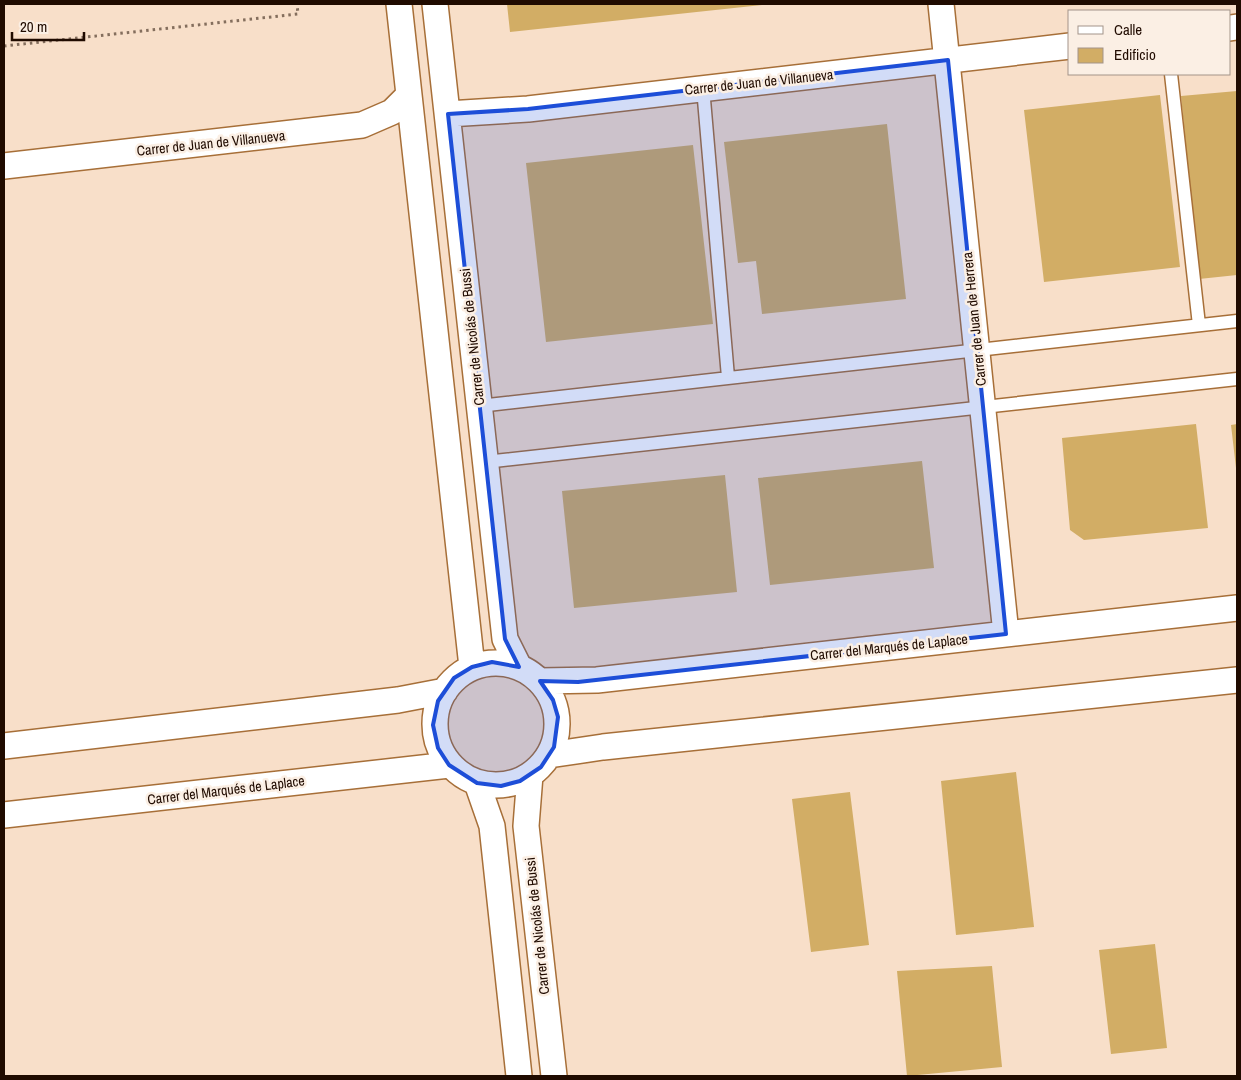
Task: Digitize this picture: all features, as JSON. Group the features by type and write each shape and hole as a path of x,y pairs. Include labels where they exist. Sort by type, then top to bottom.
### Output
{"street":[{"path":"399,4 472,667"},
{"name":"Carrer de Nicolás de Bussi","path":"435,4 505,639 519,666"},
{"name":"Carrer de Juan de Herrera","path":"941,4 1006,634"},
{"name":"Carrer de Juan de Villanueva","path":"448,114 528,109 1068,46"},
{"name":"Carrer de Juan de Villanueva","path":"4,166 362,125 392,112 410,95"},
{"name":"Carrer del Marqués de Laplace","path":"540,681 597,680 1237,608"},
{"path":"492,662 519,666 540,681 553,700 558,717 554,747 541,767 520,781 501,786 477,784 449,765 438,748 433,725 438,701 454,678 472,667 492,662"},
{"path":"549,755 603,747 1237,680"},
{"path":"4,746 388,701 445,691"},
{"name":"Carrer del Marqués de Laplace","path":"4,815 449,765"},
{"name":"Carrer de Nicolás de Bussi","path":"530,775 526,826 554,1076"},
{"path":"477,784 492,826 518,1076"}],"lane":[{"path":"1170,75 1199,325"},
{"path":"703,88 728,377"},
{"path":"479,406 1237,321"},
{"path":"486,462 1237,379"}],"path":[{"path":"4,46 298,14 297,4"}],"highlighted area":[{"path":"948,60 1006,634 578,682 540,681 553,700 558,717 554,747 541,767 520,781 501,786 477,783 449,765 438,748 433,725 438,701 454,678 472,667 492,662 519,667 505,639 448,114 528,109"}],"building":[{"path":"507,4 762,4 762,5 510,32"},
{"path":"1237,91 1237,275 1199,279 1181,96"},
{"path":"1160,95 1180,267 1044,282 1024,110"},
{"path":"887,124 906,299 762,314 756,261 738,263 724,142"},
{"path":"693,145 713,324 546,342 526,163"},
{"path":"1196,424 1208,528 1084,540 1070,530 1062,438"},
{"path":"1237,424 1237,468 1236,468 1231,425"},
{"path":"922,461 934,568 770,585 758,478"},
{"path":"725,475 737,592 574,608 562,491"},
{"path":"1016,772 1034,927 956,935 941,781"},
{"path":"850,792 869,945 811,952 792,799"},
{"path":"1155,944 1167,1048 1111,1054 1099,950"},
{"path":"992,966 1002,1067 907,1076 897,971"}]}
